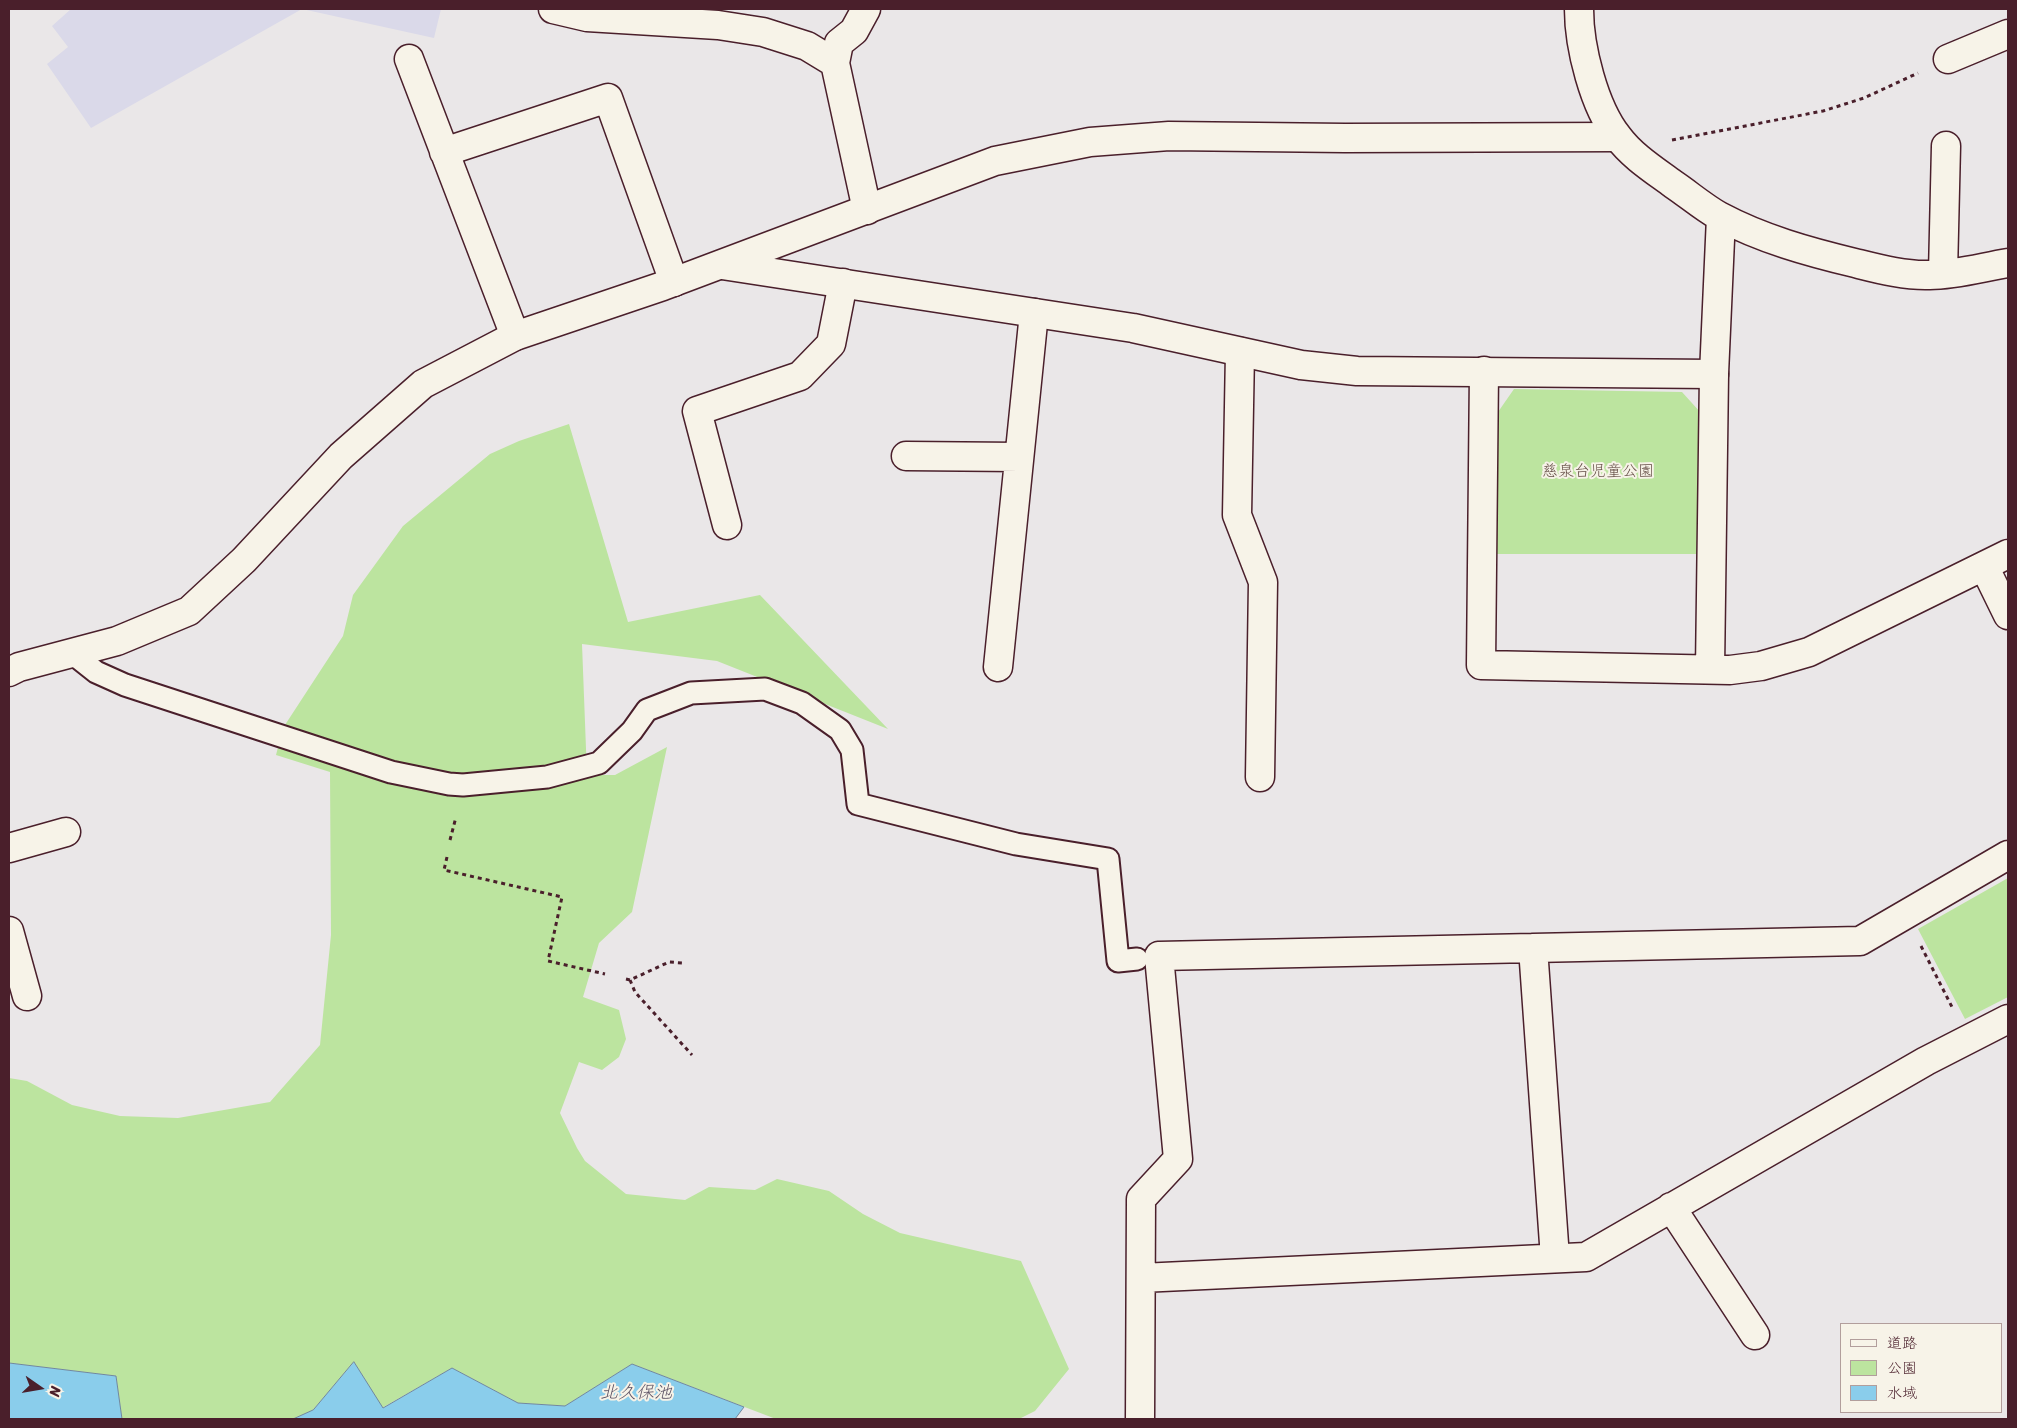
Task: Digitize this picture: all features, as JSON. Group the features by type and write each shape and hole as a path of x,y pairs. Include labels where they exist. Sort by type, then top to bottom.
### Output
{"street":[{"path":"553,9 587,17 718,25 763,32 807,46 834,63"},
{"path":"866,9 854,31 839,43 834,63 867,210"},
{"path":"1579,9 1584,49 1591,82 1601,110 1622,142 1660,175 1721,217 1775,240 1821,255 1891,271 1930,275 2008,263"},
{"path":"1948,58 2008,34"},
{"path":"409,59 508,318"},
{"path":"444,152 608,98 666,260"},
{"path":"720,264 995,161 1090,142 1169,136 1622,142"},
{"path":"1943,273 1946,146"},
{"path":"1710,669 1714,374 1721,217"},
{"path":"9,672 18,667 117,641 190,611 244,560 341,456 423,384 508,318 666,260 720,264 1133,328 1328,369 1357,371 1714,374"},
{"path":"726,525 697,411 800,376 831,344 844,283"},
{"path":"998,667 1034,312"},
{"path":"1240,352 1237,515 1263,582 1260,777"},
{"path":"1484,371 1482,665 1730,670 1762,666 1809,652 1996,560 2008,615"},
{"path":"906,456 1019,457"},
{"path":"9,848 66,832"},
{"path":"1140,1419 1141,1199 1178,1160 1148,958 1860,941 2008,855"},
{"path":"9,931 27,996"},
{"path":"1533,948 1555,1258"},
{"path":"1141,1278 1586,1257 1918,1066 2008,1019"},
{"path":"1671,1208 1755,1335"}],"lane":[{"path":"72,653 96,672 125,685 391,772 462,785 547,777 599,763 632,731 647,710 691,693 765,689 802,702 840,730 852,750 858,804 1016,844 1108,859 1118,961 1148,958"}],"path":[{"path":"1622,142 1823,112 1864,98 1948,58"},
{"path":"447,857 444,870 562,897 548,961 605,974"},
{"path":"1905,915 1969,1039"},
{"path":"683,963 669,962 628,980 634,992 692,1055"}],"shaded area":[{"path":"71,9 302,9 91,128 47,64 68,47 52,26"},
{"path":"302,9 441,9 434,38"}],"green space":[{"name":"慈泉台児童公園","path":"1514,389 1682,392 1701,413 1697,554 1496,554 1498,412"},
{"path":"569,424 628,622 760,595 888,729 717,661 582,644 587,775 615,775 667,747 632,912 599,943 583,997 619,1010 626,1039 619,1057 602,1070 579,1062 560,1113 577,1148 585,1161 626,1194 685,1200 709,1187 755,1190 777,1179 829,1191 863,1214 900,1233 1021,1261 1069,1369 1035,1411 1019,1419 776,1419 632,1364 565,1406 518,1403 452,1368 382,1408 354,1362 313,1410 293,1419 122,1419 116,1376 9,1363 9,1078 27,1081 72,1105 120,1116 178,1118 270,1102 320,1045 331,935 330,772 276,755 283,728 343,636 353,595 403,526 490,454 519,441"},
{"path":"2008,878 2008,997 1965,1019 1918,929"}],"water":[{"name":"北久保池","path":"354,1362 383,1408 452,1368 518,1403 565,1406 632,1364 744,1407 735,1419 293,1419 313,1410"},
{"path":"9,1363 116,1376 122,1419 9,1419"}]}
